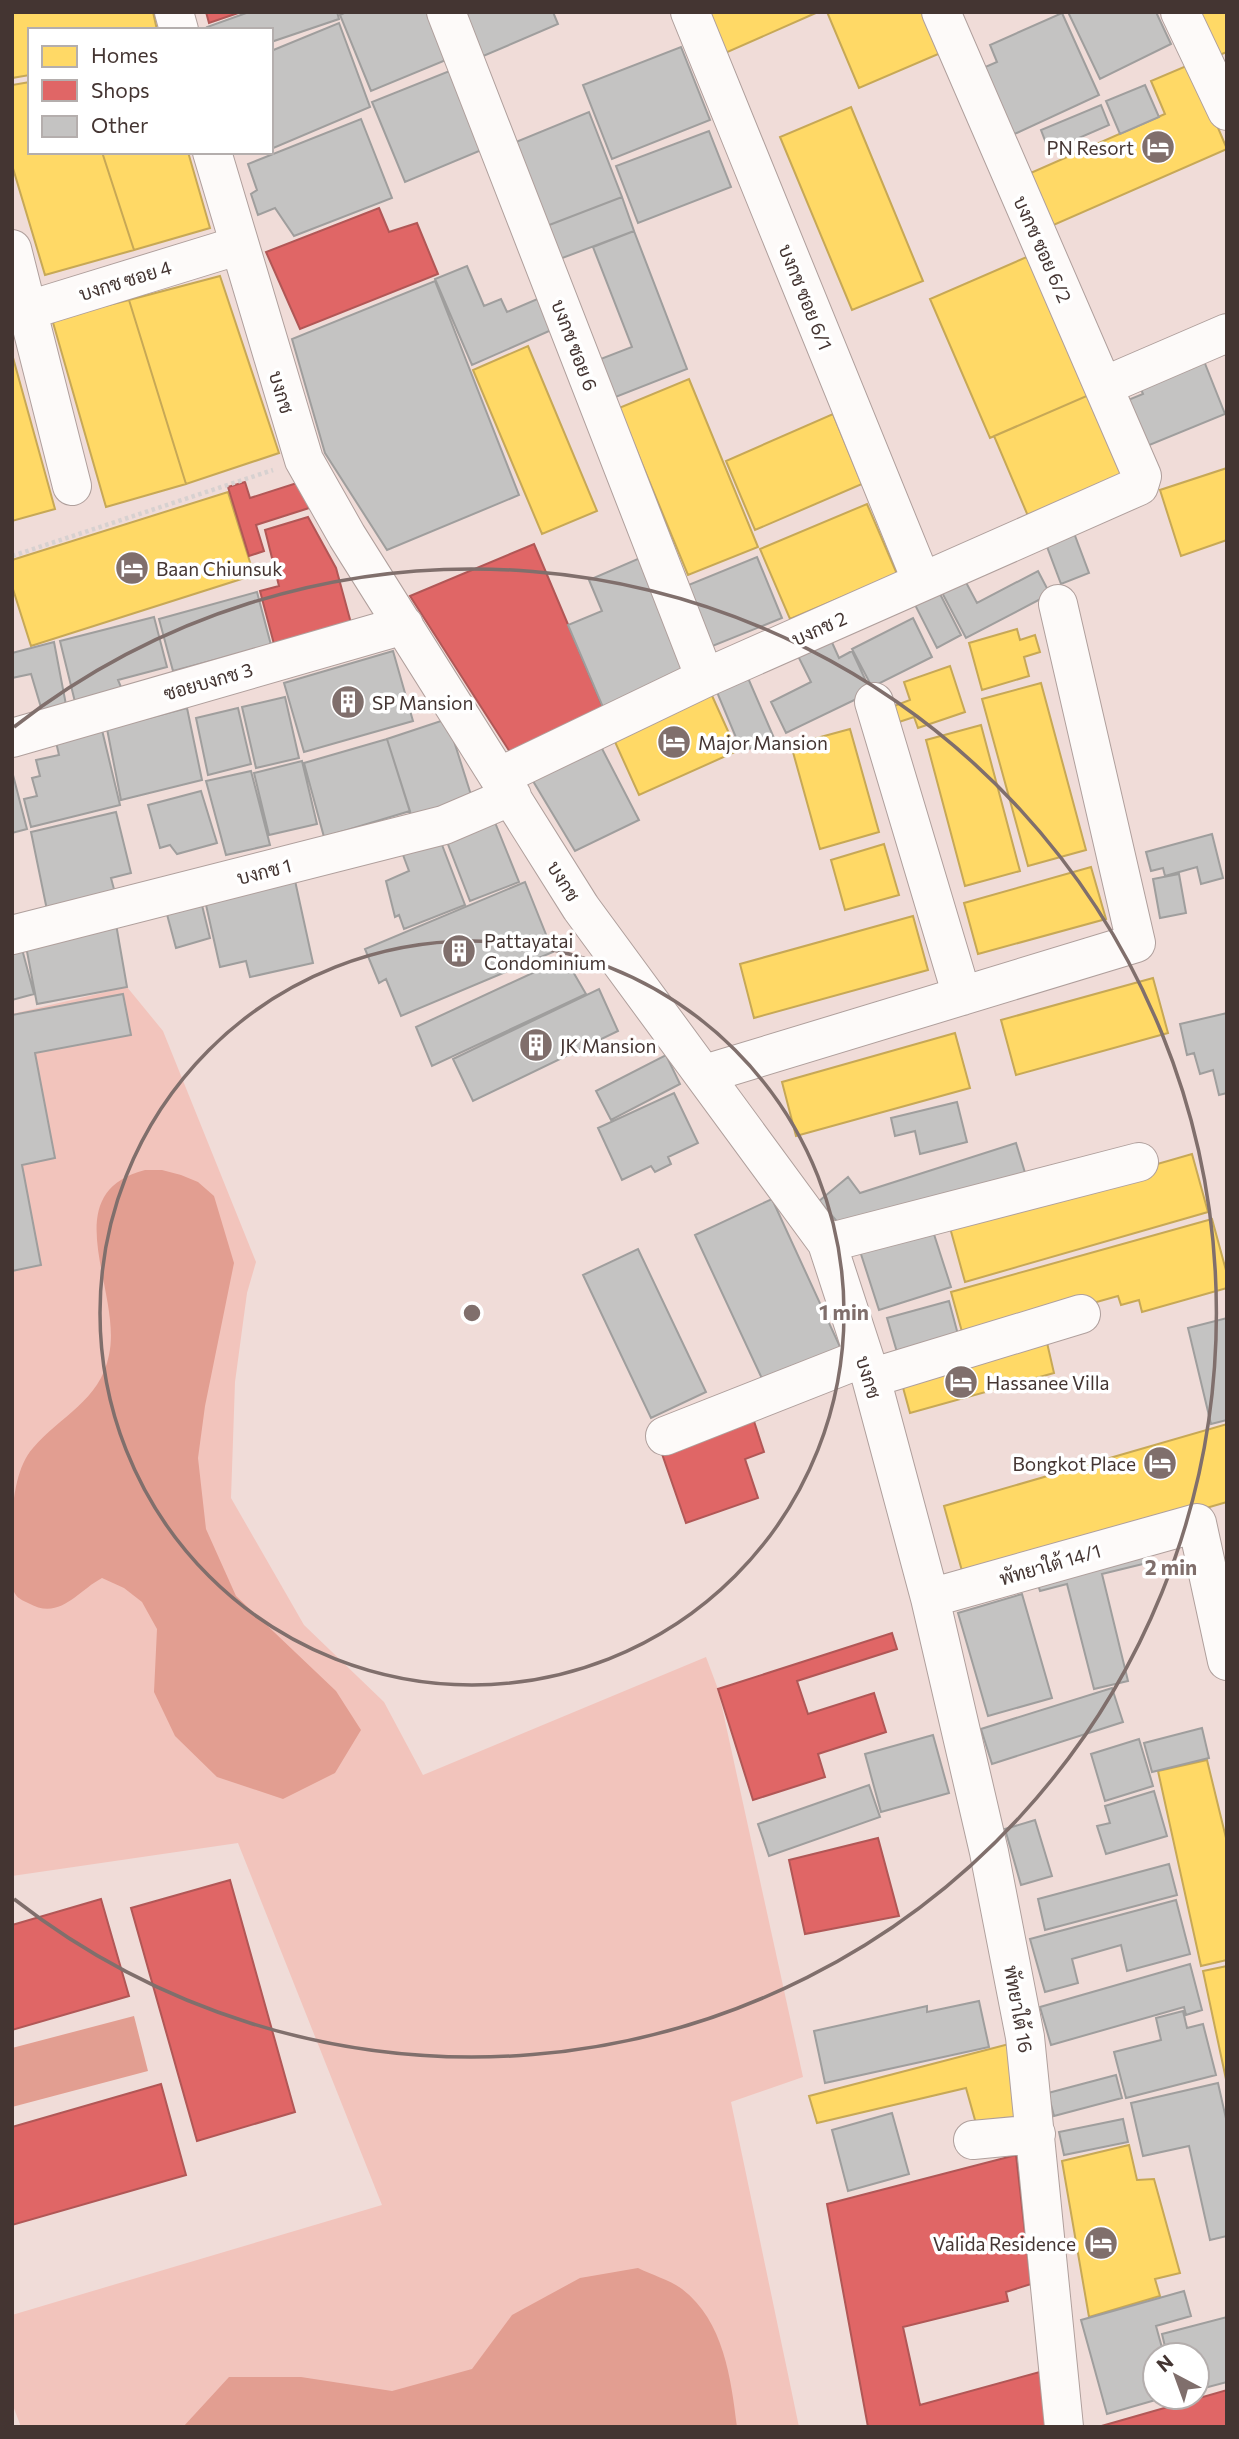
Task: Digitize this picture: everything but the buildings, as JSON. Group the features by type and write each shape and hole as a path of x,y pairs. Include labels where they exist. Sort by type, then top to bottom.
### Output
{"street":[{"name":"บงกช ซอย 6","path":"446,12 705,678"},
{"name":"บงกช ซอย 6/1","path":"690,12 922,582"},
{"name":"บงกช ซอย 6/2","path":"941,12 1142,475 1139,486"},
{"path":"1180,12 1227,111"},
{"name":"บงกช","path":"213,154 237,246 303,460 581,908 705,1073 827,1243 867,1368 930,1598"},
{"name":"บงกช ซอย 4","path":"21,311 237,246"},
{"path":"12,249 21,311 72,486"},
{"path":"1104,386 1227,333"},
{"name":"บงกช 2","path":"506,786 705,678 1139,486"},
{"path":"705,1073 1136,943 1058,604"},
{"name":"ซอยบงกช 3","path":"12,737 404,625"},
{"path":"874,702 962,996"},
{"name":"บงกช 1","path":"12,934 444,825 506,786"},
{"path":"827,1243 1139,1162"},
{"path":"665,1436 867,1368 1081,1314"},
{"name":"พัทยาใต้ 14/1","path":"930,1598 1197,1523 1227,1661"},
{"name":"พัทยาใต้ 16","path":"930,1598 992,1865 1025,2036 1064,2427"},
{"path":"973,2140 1036,2134"}],"path":[{"path":"12,556 303,460"}],"shaded area":[{"path":"127,987 163,1031 256,1262 247,1293 235,1382 231,1498 304,1625 384,1702 423,1775 706,1657 718,1689 803,2077 731,2102 799,2427 21,2427 12,2403 12,2315 382,2205 238,1843 12,1876 12,1014"},
{"path":"145,1170 162,1170 181,1175 198,1182 214,1196 234,1263 205,1406 198,1458 206,1529 236,1596 336,1691 361,1730 335,1773 283,1799 217,1777 175,1736 154,1692 157,1629 142,1602 124,1588 102,1578 59,1607 49,1609 39,1608 22,1600 12,1588 12,1515 18,1477 24,1461 33,1448 88,1396 104,1371 109,1355 111,1330 98,1247 97,1222 103,1200 118,1182"},
{"path":"134,2016 148,2071 12,2107 12,2048"},
{"path":"638,2268 682,2289 707,2317 723,2352 737,2427 183,2427 229,2377 301,2377 392,2391 472,2369 512,2315 580,2278"}],"place":[{"name":"PN Resort","path":"1158,147"},
{"name":"Baan Chiunsuk","path":"132,568"},
{"name":"SP Mansion","path":"348,702"},
{"name":"Major Mansion","path":"674,742"},
{"name":"Pattayatai Condominium","path":"459,951"},
{"name":"JK Mansion","path":"536,1045"},
{"name":"Hassanee Villa","path":"961,1382"},
{"name":"Bongkot Place","path":"1160,1463"},
{"name":"Valida Residence","path":"1101,2243"}]}
